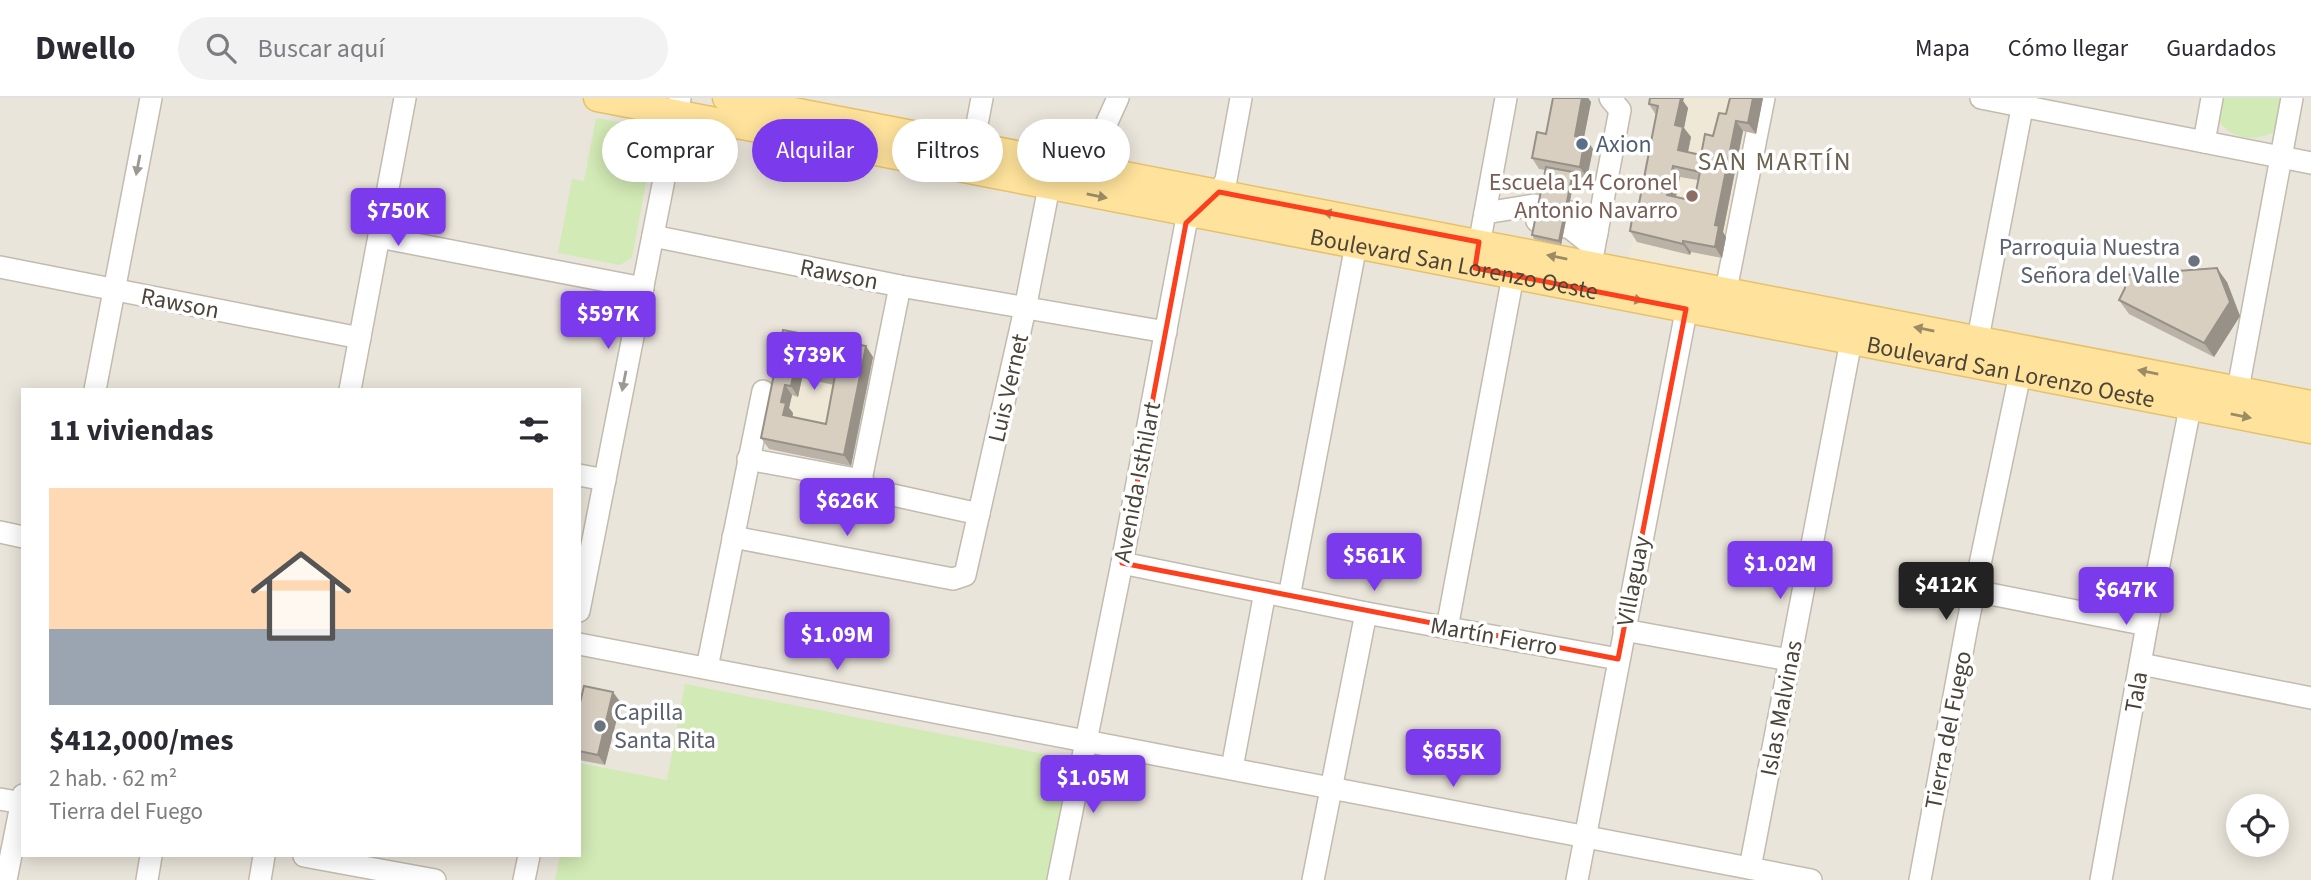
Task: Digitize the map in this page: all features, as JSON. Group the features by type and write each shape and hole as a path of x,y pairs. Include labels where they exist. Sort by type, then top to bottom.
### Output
{"main road":[{"name":"Boulevard San Lorenzo Oeste","path":"597,98 678,106 721,106 892,142"},
{"name":"Boulevard San Lorenzo Oeste","path":"1003,170 1049,187 1851,341 1975,352 2195,381 2311,404"},
{"name":"Boulevard San Lorenzo Oeste","path":"1130,176 1219,192 1482,228 1594,248 1692,283 1975,352 2020,374 2311,429"}],"street":[{"path":"95,388 151,98"},
{"path":"350,388 405,98"},
{"path":"978,119 982,98"},
{"path":"1108,119 1118,98"},
{"path":"1219,192 1226,180 1241,98"},
{"path":"1475,268 1506,98"},
{"path":"1594,248 1620,110 1610,98"},
{"path":"1726,290 1764,98"},
{"path":"1982,98 2023,102 2311,163"},
{"path":"2204,142 2212,98"},
{"path":"2238,389 2292,98"},
{"path":"1975,352 2023,102"},
{"path":"581,601 678,106"},
{"name":"Luis Vernet","path":"733,537 953,579 963,578 967,571 1025,309 1049,187"},
{"name":"Avenida Isthilart","path":"1058,880 1122,563 1186,223 1219,192"},
{"path":"1482,228 1534,205 1576,213 1594,248"},
{"name":"Rawson","path":"653,236 900,286 1166,332"},
{"path":"379,237 643,288"},
{"path":"1289,597 1356,245"},
{"name":"Rawson","path":"0,267 360,338"},
{"path":"1447,628 1513,276"},
{"name":"Villaguay","path":"1577,880 1692,283"},
{"path":"861,480 900,286"},
{"name":"Islas Malvinas","path":"1750,869 1851,341"},
{"name":"Tierra del Fuego","path":"1920,880 2020,374"},
{"name":"Tala","path":"2101,880 2195,381"},
{"path":"707,668 763,391"},
{"path":"748,459 861,480 870,490 979,514"},
{"path":"581,475 605,480"},
{"path":"0,532 21,537"},
{"name":"Martín Fierro","path":"1122,563 1366,613 1619,659"},
{"path":"1975,591 2147,625"},
{"path":"1232,768 1265,593"},
{"path":"1313,880 1366,613"},
{"path":"1624,630 1789,660"},
{"path":"581,644 1811,880"},
{"path":"2141,664 2311,698"},
{"path":"0,799 21,800"},
{"path":"6,880 21,805"},
{"path":"147,880 151,857"},
{"path":"260,880 264,857"},
{"path":"311,857 393,869 435,880"},
{"path":"524,880 529,857"}],"highlighted area":[{"path":"1219,192 1479,242 1475,268 1686,309 1618,659 1122,563 1186,223"}],"shaded area":[{"path":"0,98 2311,98 2311,880 0,880"},
{"name":"Escuela 14 Coronel Antonio Navarro","path":"1660,98 1763,98 1728,277 1629,258"},
{"path":"791,340 873,357 851,466 769,449"}],"green space":[{"path":"2222,98 2285,98 2279,129 2262,137 2235,135 2221,124 2216,116"},
{"path":"596,118 602,119 602,182 646,182 632,258 620,265 558,253 572,179 584,181"},
{"path":"685,684 1070,759 1046,880 555,880 560,857 581,857 581,763 667,780"}],"building":[{"path":"1553,98 1582,98 1575,136 1585,138 1580,167 1532,158 1537,132 1546,134"},
{"path":"1650,98 1681,98 1675,125 1683,127 1678,150 1701,155 1705,134 1713,136 1719,113 1726,114 1730,98 1753,98 1748,123 1736,121 1715,225 1719,226 1715,247 1683,241 1683,244 1630,231 1633,213 1637,214 1658,106 1649,104","holes":["1673,166 1700,172 1694,201 1667,195"]},
{"path":"1546,167 1573,172 1559,241 1532,235"},
{"path":"2217,268 2230,302 2204,343 2119,300 2125,288 2124,275"},
{"path":"783,330 866,346 844,455 761,438","holes":["795,367 835,376 826,424 783,415 786,403 781,402 785,385 791,386"]},
{"path":"584,686 613,692 598,755 581,751 581,699"}],"place":[{"name":"Axion","path":"1582,144"},
{"name":"Escuela 14 Coronel Antonio Navarro","path":"1692,196"},
{"name":"Parroquia Nuestra Señora del Valle","path":"2194,261"},
{"name":"Capilla Santa Rita","path":"600,726"}],"district":[{"name":"SAN MARTÍN","path":"1775,161"}]}
